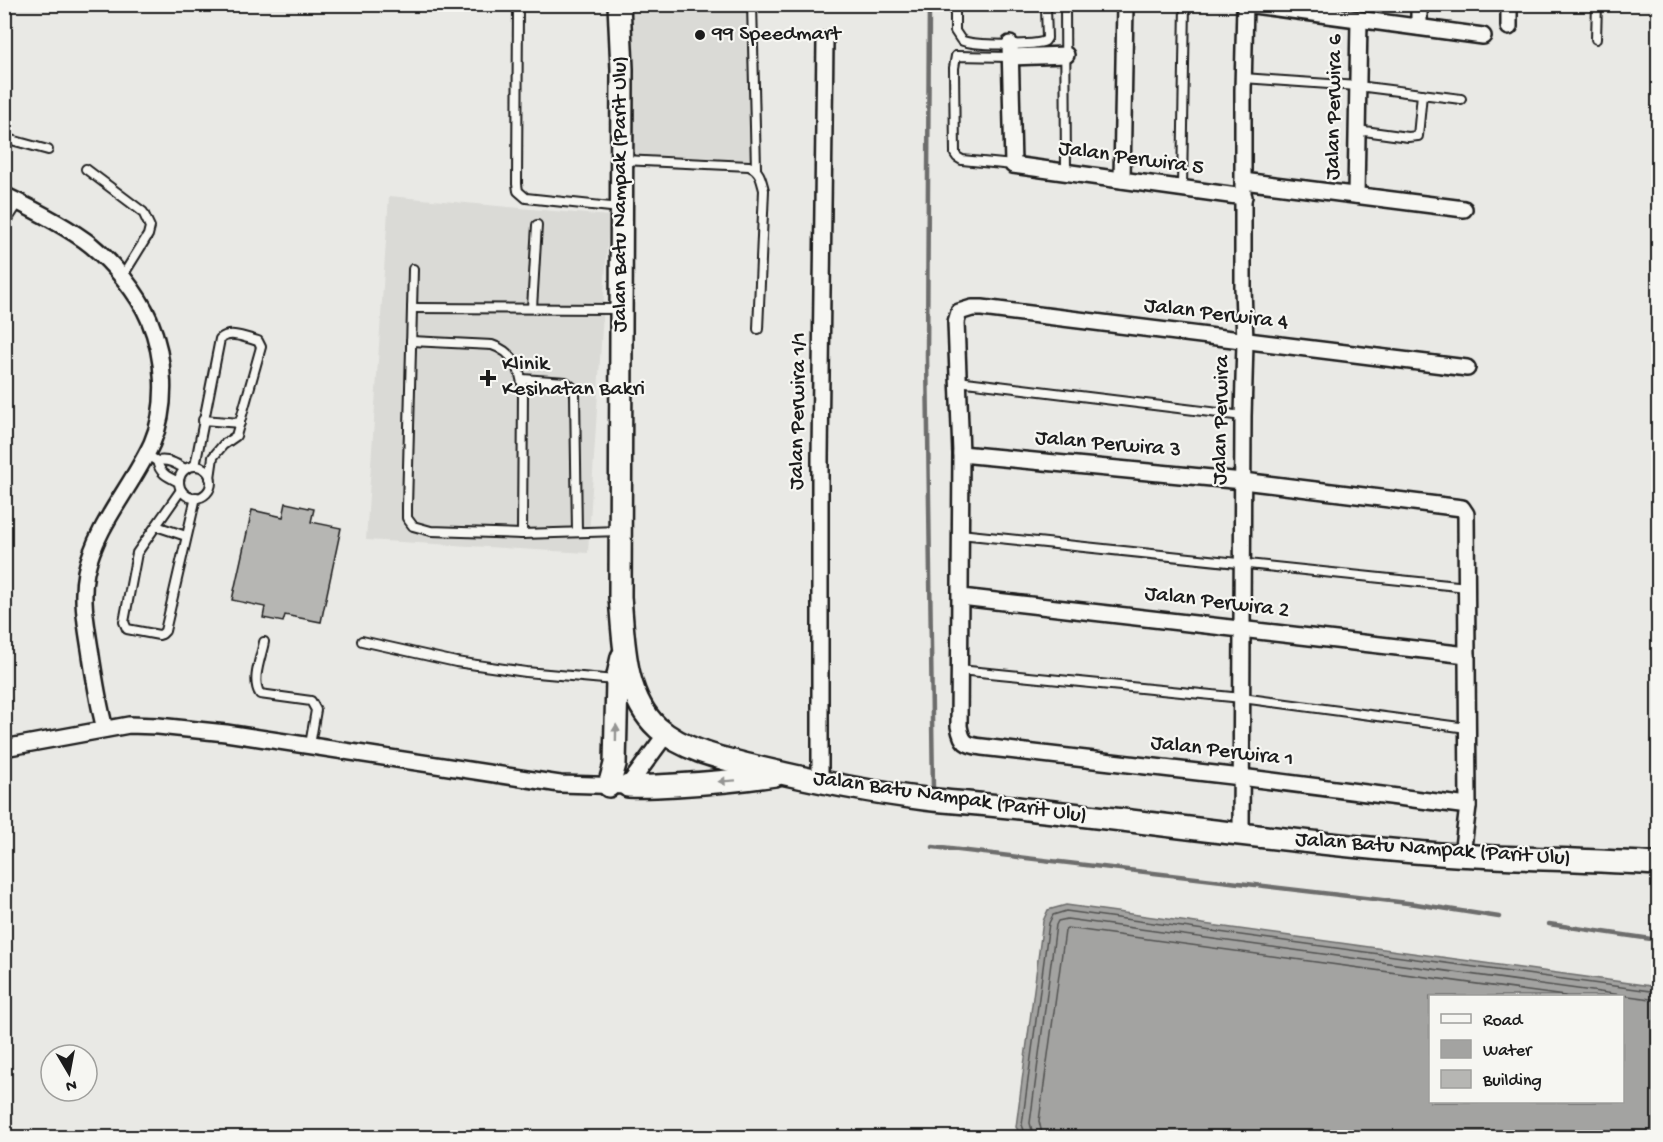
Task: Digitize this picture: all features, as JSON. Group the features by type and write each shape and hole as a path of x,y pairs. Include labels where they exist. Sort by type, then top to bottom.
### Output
{"street":[{"name":"Jalan Batu Nampak (Parit Ulu)","path":"619,4 622,69 620,597 626,663 642,707 656,726 696,750 820,782 922,798 1241,835 1462,855 1659,864"},
{"path":"1122,180 1125,4"},
{"path":"1246,4 1334,10 1359,19 1483,36"},
{"name":"Jalan Perwira","path":"1241,835 1245,342 1243,78 1246,4"},
{"path":"1419,4 1419,27"},
{"path":"1509,4 1509,27"},
{"name":"Jalan Perwira 6","path":"1356,195 1359,19"},
{"name":"Jalan Perwira 1/1","path":"820,782 820,457 825,40"},
{"path":"1013,165 1010,51 1066,56"},
{"name":"Jalan Perwira 5","path":"1013,165 1244,197"},
{"path":"1244,181 1464,209"},
{"path":"4,195 71,231 116,268 149,319 159,352 163,379 160,412 151,458 122,497 107,522 91,554 86,573 85,618 97,700 105,729"},
{"name":"Jalan Perwira 4","path":"958,381 956,322 959,312 972,308 1467,368"},
{"path":"958,381 961,454 959,670"},
{"name":"Jalan Perwira 3","path":"961,454 1243,481 1464,510 1466,514 1467,587"},
{"path":"1462,855 1468,806 1467,587"},
{"name":"Jalan Perwira 2","path":"961,597 1467,655"},
{"path":"619,786 615,764 617,680 625,645"},
{"name":"Jalan Perwira 1","path":"959,670 959,726 961,736 970,745 1468,806"},
{"path":"4,747 129,725 177,727 226,733 560,784 640,787 719,782 785,774"},
{"path":"619,786 666,734"}],"lane":[{"path":"518,4 518,191 526,198 621,208"},
{"path":"752,4 756,168 764,190 758,329"},
{"path":"955,4 955,31 961,40 1010,51"},
{"path":"1013,165 957,158 955,154 954,68 956,56 1010,51 1045,41 1047,38 1044,4"},
{"path":"1065,4 1066,172"},
{"path":"1182,188 1185,4"},
{"path":"1596,39 1597,4"},
{"path":"1243,78 1358,86 1461,99"},
{"path":"1357,130 1408,137 1418,136 1422,94"},
{"path":"4,138 48,150"},
{"path":"622,160 756,168"},
{"path":"86,169 143,212 150,227 148,235 122,277"},
{"path":"4,225 19,202"},
{"path":"532,308 537,225"},
{"path":"413,269 407,518 413,526 431,531 522,534 620,531"},
{"path":"412,308 621,309"},
{"path":"151,458 163,475 180,486 190,497 203,495 208,491 213,457 236,436 261,347 258,340 230,334 220,339 195,466"},
{"path":"411,341 478,344 501,348 515,362 522,379 522,534"},
{"path":"522,379 566,382 575,394 577,532"},
{"path":"958,381 1243,416"},
{"path":"203,420 240,423"},
{"path":"151,458 172,462 185,469"},
{"path":"196,497 165,631 159,635 127,628 124,622 135,558 140,547 156,526 180,486 180,475 185,469 195,466 202,467 210,478"},
{"path":"156,526 186,536"},
{"path":"960,534 1467,587"},
{"path":"362,640 468,663 526,672 617,680"},
{"path":"264,642 256,681 257,689 260,694 311,701 316,710 310,745"},
{"path":"959,670 1242,698 1467,728"}],"shaded area":[{"path":"628,5 756,5 760,166 753,172 631,167"},
{"name":"Klinik Kesihatan Bakri","path":"389,196 609,216 588,553 366,540"}],"water":[{"path":"1066,905 1658,987 1658,1137 1022,1137 1016,1127 1043,921 1048,910"}],"building":[{"path":"286,503 314,509 311,522 341,528 321,622 285,615 283,622 263,618 265,607 232,600 252,510 283,517"}],"waterway":[{"path":"929,4 927,357 933,790"},
{"path":"933,847 1416,904 1499,917"},
{"path":"1549,924 1658,940"}],"place":[{"name":"99 Speedmart","path":"700,35"},
{"name":"Klinik Kesihatan Bakri","path":"488,378"}]}
